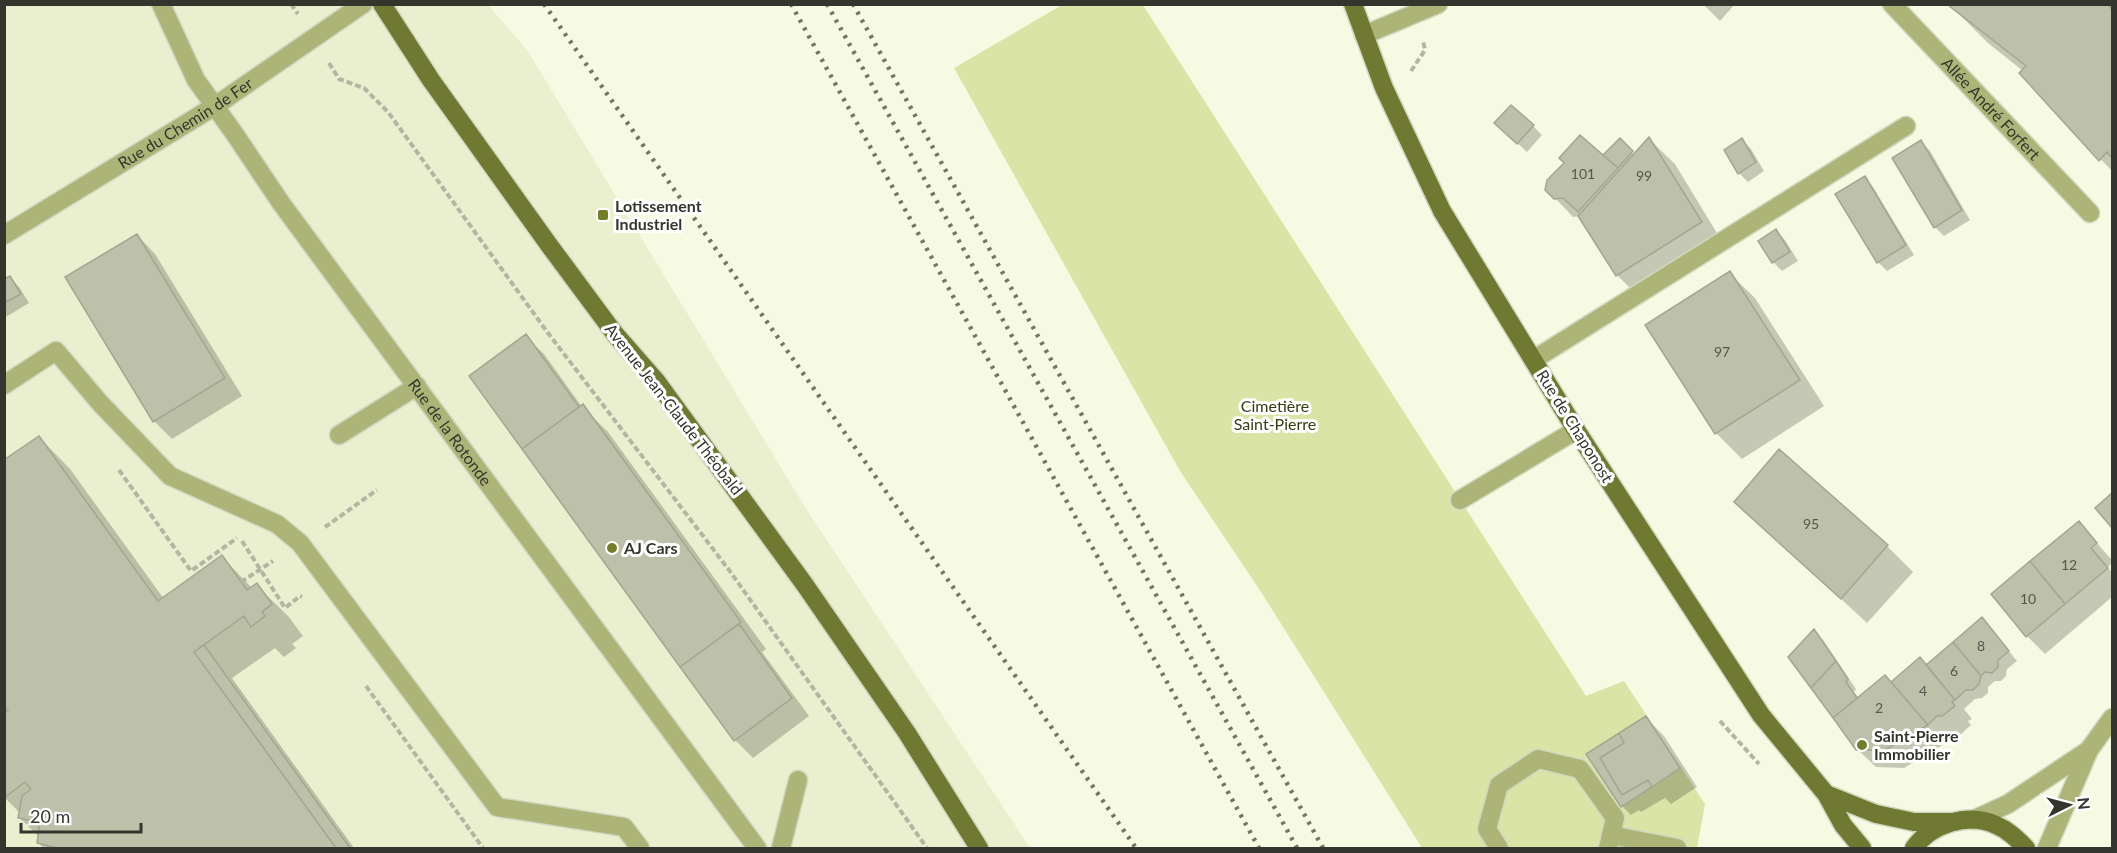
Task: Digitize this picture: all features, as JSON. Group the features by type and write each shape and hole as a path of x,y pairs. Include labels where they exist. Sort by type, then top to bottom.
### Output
{"main road":[{"name":"Avenue Jean-Claude Théobald","path":"382,4 431,80 549,245 615,334 657,382 806,585 907,733 979,849"},
{"name":"Rue de Chaponost","path":"1353,4 1384,88 1442,211 1576,430 1761,715 1826,794 1843,825 1862,849"},
{"name":"Rue de Chaponost","path":"1826,794 1876,814 1914,822 1973,820"},
{"path":"1973,820 1995,824 2013,835 2026,849"},
{"path":"1914,849 1932,831 1952,822"}],"street":[{"name":"Rue de la Rotonde","path":"161,4 196,80 281,203 757,849"},
{"name":"Rue du Chemin de Fer","path":"4,235 215,106 363,4"},
{"path":"1364,35 1438,4"},
{"name":"Allée André Forfert","path":"1893,4 2090,213"},
{"path":"1533,360 1906,126"},
{"path":"4,385 56,351 100,403 170,476 277,524 300,543 497,807 624,827 639,849"},
{"path":"339,435 417,386"},
{"path":"1460,500 1576,430"},
{"path":"2047,849 2089,750 2112,718"},
{"path":"1973,820 2008,804 2089,750"},
{"path":"1499,849 1487,829 1498,785 1538,759 1580,769 1615,818 1610,842 1677,849"},
{"path":"781,849 798,780"}],"path":[{"path":"1409,73 1425,50 1425,44 1410,16"},
{"path":"314,37 339,79 364,88 388,112 548,333 729,570 927,849"},
{"path":"115,464 191,571 238,537 285,608 300,596 307,605"},
{"path":"363,683 483,849"}],"shaded area":[{"path":"5,4 488,5 527,50 805,507 1030,848 5,848"}],"green space":[{"name":"Cimetière Saint-Pierre","path":"1062,5 1143,5 1586,696 1624,681 1705,804 1697,848 1422,848 1261,592 1180,471 954,68"}],"building":[{"path":"2108,4 2112,10 2112,158 2107,152 2099,161 2019,73 2026,66 1948,5"},
{"path":"1511,105 1534,125 1517,144 1494,123"},
{"path":"1580,135 1618,168 1578,212 1563,198 1554,199 1545,190 1547,180 1564,163 1559,158"},
{"path":"1649,137 1702,222 1616,276 1578,216"},
{"path":"1620,138 1633,151 1618,168 1603,155"},
{"path":"1742,138 1756,162 1738,174 1724,150"},
{"path":"1921,140 1962,210 1934,228 1892,158"},
{"path":"1865,176 1906,245 1877,263 1835,194"},
{"path":"1776,229 1790,252 1772,263 1758,241"},
{"path":"137,234 225,378 153,422 65,277"},
{"path":"1730,271 1800,380 1715,434 1645,325"},
{"path":"10,276 21,294 4,303 4,279"},
{"path":"526,334 579,407 522,449 469,376"},
{"path":"583,404 741,622 680,667 522,449"},
{"path":"39,436 158,601 222,555 247,590 257,583 272,604 262,612 265,616 251,627 244,616 194,652 336,848 58,848 37,843 40,822 18,818 22,796 31,789 25,782 4,798 4,712 8,710 4,706 4,460"},
{"path":"1779,449 1888,545 1841,599 1734,502"},
{"path":"2112,493 2112,528 2095,508"},
{"path":"2079,521 2097,543 2091,548 2108,568 2065,604 2030,561"},
{"path":"2030,561 2065,604 2026,637 1991,594"},
{"path":"1982,617 2009,651 1998,660 1998,667 1992,673 1985,672 1981,676 1953,642"},
{"path":"739,624 792,698 734,741 680,667"},
{"path":"1814,629 1836,661 1811,688 1788,657"},
{"path":"1953,642 1981,676 1979,684 1973,690 1966,690 1955,700 1926,665"},
{"path":"204,645 350,848 336,848 194,652"},
{"path":"1920,657 1955,700 1952,702 1955,706 1942,716 1937,716 1928,725 1891,682"},
{"path":"1836,661 1857,698 1833,718 1811,688"},
{"path":"1885,675 1928,725 1885,750 1856,750 1833,718"},
{"path":"1646,716 1680,768 1652,787 1648,780 1622,795 1600,758 1624,743 1619,733"},
{"path":"1619,733 1624,743 1600,758 1622,795 1648,780 1652,787 1621,807 1586,754"}],"railway":[{"path":"544,4 1136,848"},
{"path":"791,4 1259,848"},
{"path":"827,4 1297,848"},
{"path":"853,4 1323,848"}],"place":[{"name":"Lotissement Industriel","path":"603,215"},
{"name":"AJ Cars","path":"612,548"},
{"name":"Saint-Pierre Immobilier","path":"1862,745"}]}
